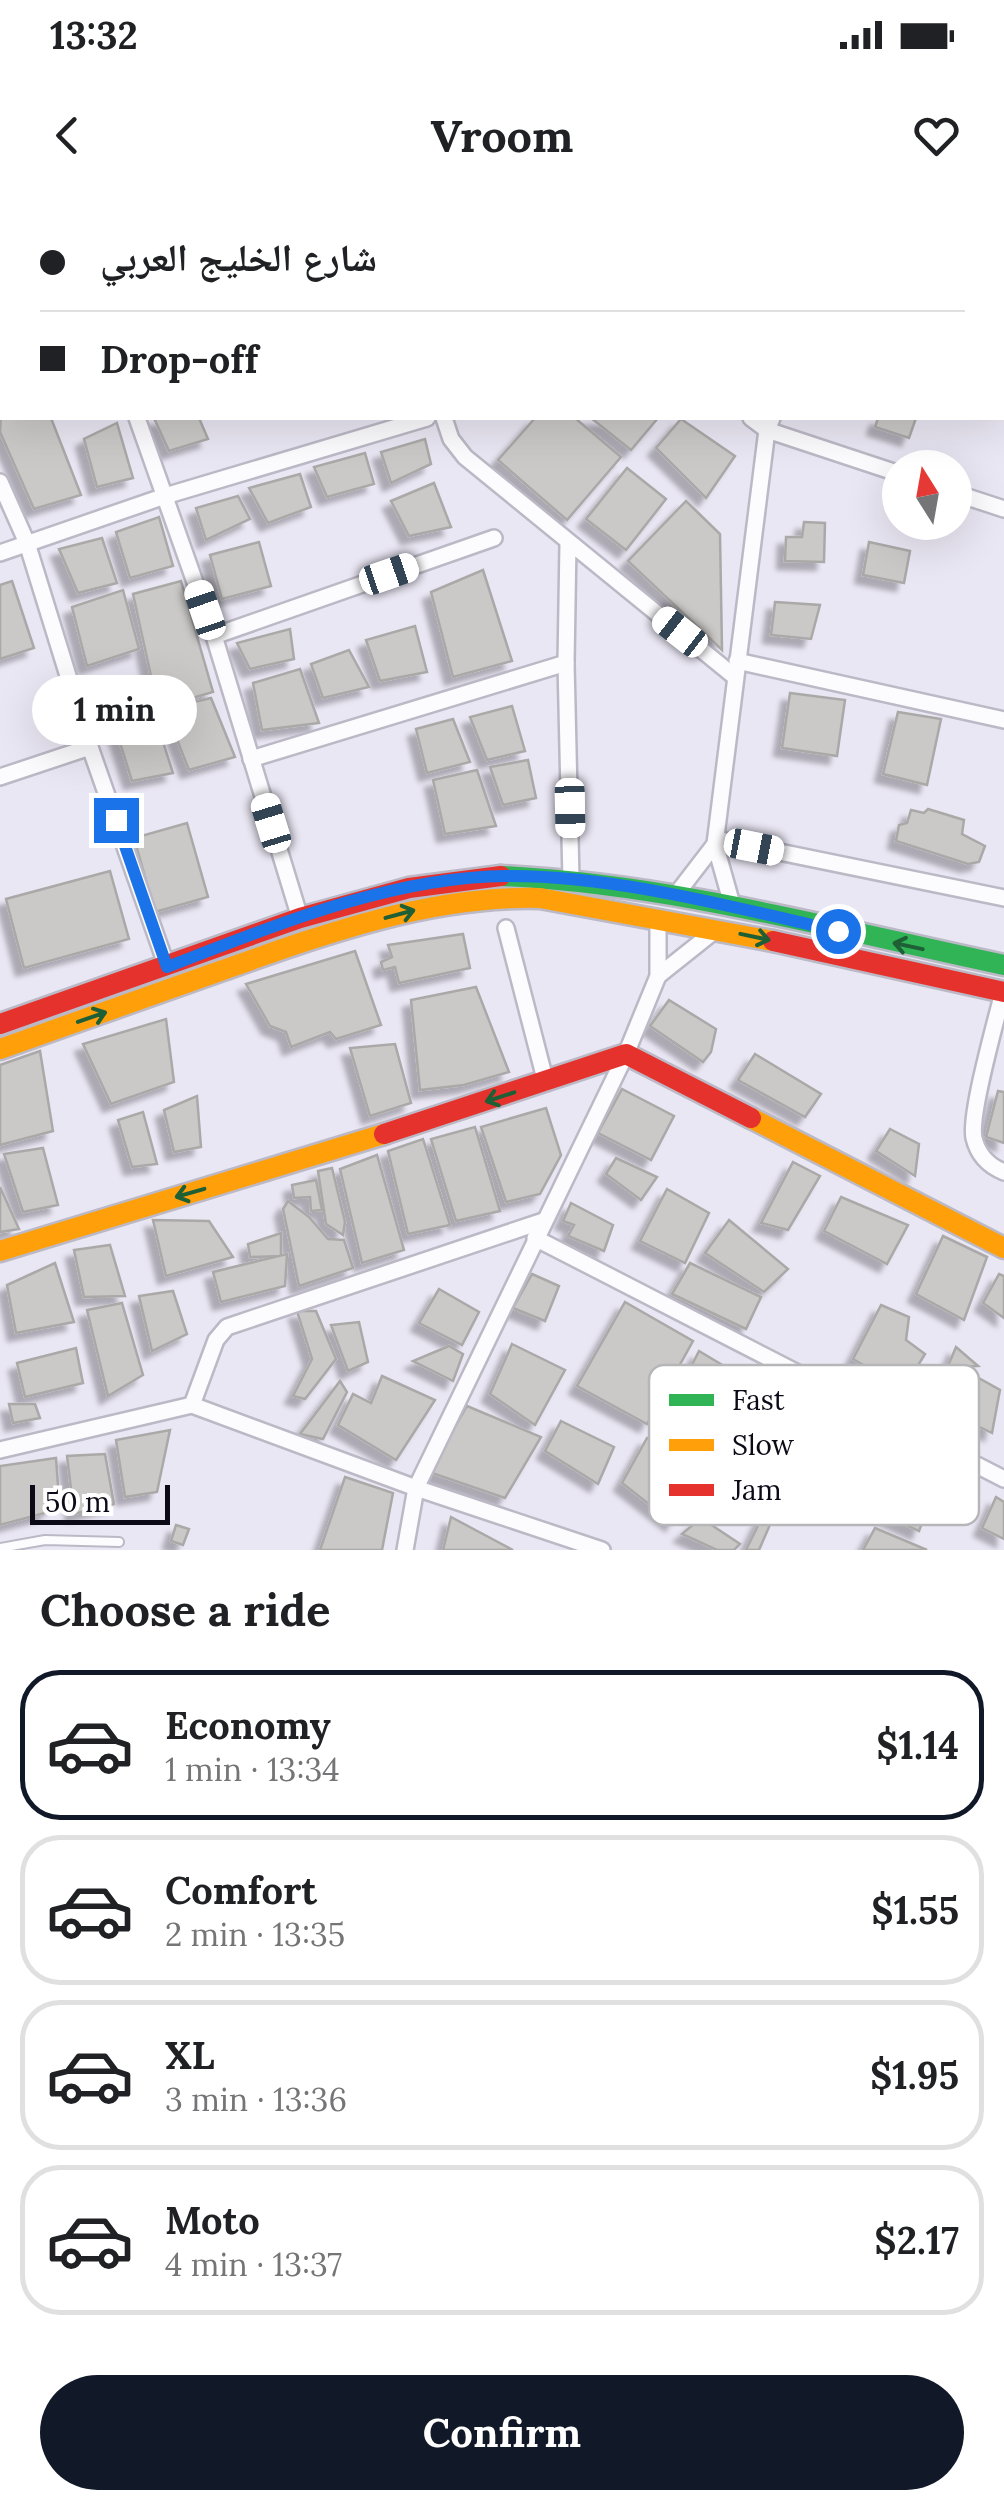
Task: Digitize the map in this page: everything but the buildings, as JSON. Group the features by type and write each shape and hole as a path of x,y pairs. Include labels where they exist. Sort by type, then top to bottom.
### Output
{"main road":[{"path":"0,1024 300,918 409,888 502,876 571,880 674,896 1004,965"},
{"path":"0,1049 310,939 443,904 508,897 540,898 717,929 1003,992"},
{"path":"0,1250 307,1159 626,1054 1004,1248"}],"street":[{"path":"137,420 214,636 300,918"},
{"path":"0,552 165,496 420,420"},
{"path":"445,420 451,439 465,458 568,543 736,669 1004,720"},
{"path":"733,908 716,842 770,424 882,467"},
{"path":"0,482 27,543 90,747 167,967"},
{"path":"972,499 1004,509"},
{"path":"214,636 494,538"},
{"path":"568,543 566,664 571,880"},
{"path":"252,759 566,664"},
{"path":"0,777 90,747"},
{"path":"674,896 716,842"},
{"path":"716,842 1004,898"},
{"path":"404,1550 416,1488 626,1054 658,976 658,919"},
{"path":"506,928 546,1082"},
{"path":"658,976 717,929"},
{"path":"1003,992 973,1126 979,1151 991,1166 1004,1172"},
{"path":"192,1405 216,1340 227,1327 543,1221"},
{"path":"535,1238 782,1365"},
{"path":"0,1450 192,1405 416,1488 602,1550"},
{"path":"979,1466 1004,1479"}],"lane":[{"path":"0,1548 45,1540 119,1542"}],"traffic: fast":[{"path":"501,876 691,898 1004,965"}],"traffic: slow":[{"path":"0,1049 339,931 459,903 540,898 773,941"},
{"path":"751,1118 1004,1248"},
{"path":"0,1251 384,1134"}],"traffic: jam":[{"path":"0,1024 300,918 409,888 501,876"},
{"path":"773,941 1004,992"},
{"path":"384,1134 626,1054 751,1118"}],"route":[{"path":"116,820 167,967 300,918 360,901 409,888 502,876 571,880 674,896 838,931"}]}
